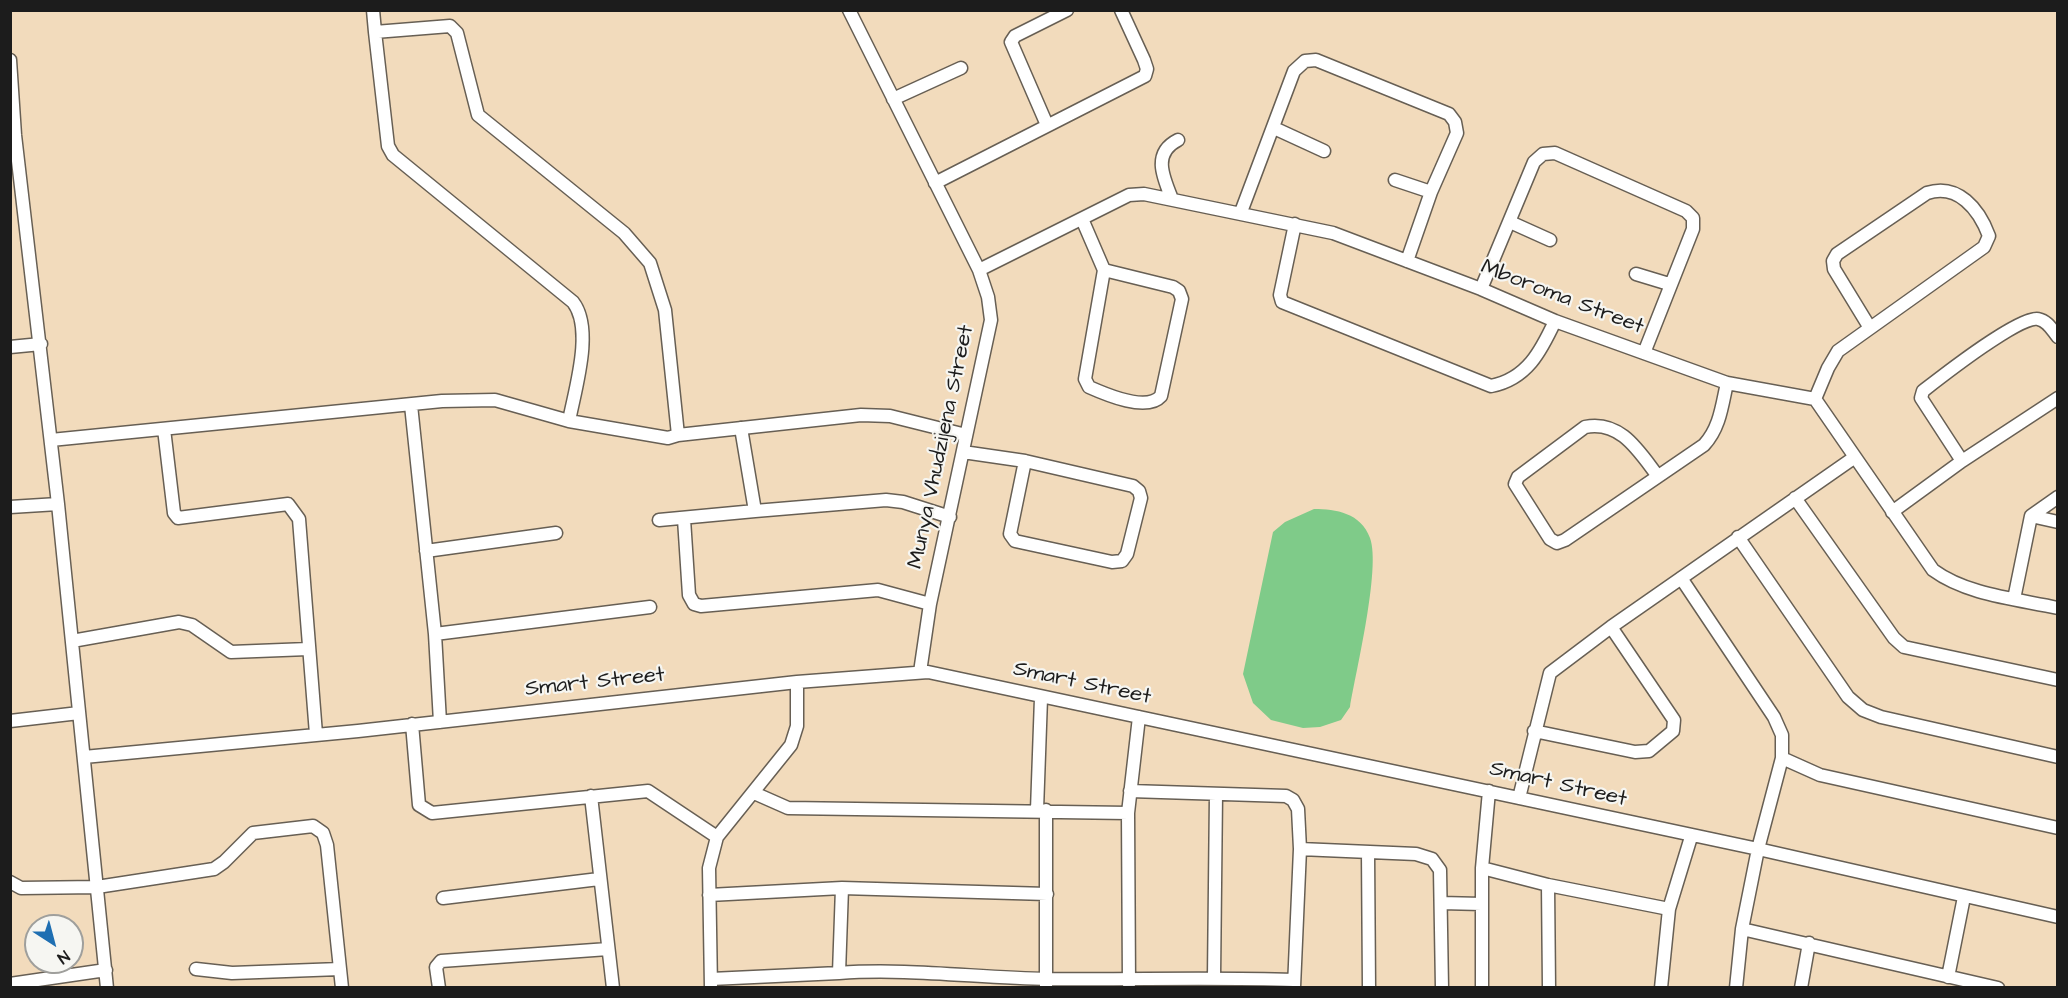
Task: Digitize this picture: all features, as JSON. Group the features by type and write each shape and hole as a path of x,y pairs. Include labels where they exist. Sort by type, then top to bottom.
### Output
{"street":[{"path":"373,10 388,146 393,155 573,302 580,311 583,321 581,354 569,421"},
{"name":"Munya Vhudzijena Street","path":"849,10 979,270 988,297 991,320 930,604 920,672"},
{"path":"1047,125 1011,42 1015,36 1068,10"},
{"path":"935,183 1145,76 1147,69 1144,60 1120,10"},
{"path":"375,32 446,24 454,29 478,115 624,234 650,263 664,310 678,435"},
{"path":"10,60 13,135 51,440 107,987"},
{"path":"1241,212 1294,71 1305,61 1316,60 1449,114 1455,122 1457,133 1431,192 1407,261"},
{"path":"893,99 961,68"},
{"path":"1274,128 1324,151"},
{"path":"1172,199 1162,175 1161,158 1167,145 1178,140"},
{"path":"1481,289 1534,162 1543,154 1555,153 1686,211 1693,218 1693,229 1669,284 1644,353"},
{"path":"1395,180 1431,192"},
{"path":"1870,328 1834,269 1833,261 1837,254 1927,193 1936,190 1958,194 1968,200 1989,236 1984,247 1870,328 1832,358 1815,399 1933,570 1946,580 2014,599 2058,608"},
{"name":"Mboroma Street","path":"979,270 1129,195 1144,194 1241,212 1334,233 1481,289 1555,321 1727,383 1815,399"},
{"path":"1082,219 1104,270 1085,379 1089,387 1098,391 1146,404 1156,402 1161,396 1180,310 1182,299 1179,291 1173,287 1104,270"},
{"path":"1510,222 1550,240"},
{"path":"1295,224 1280,295 1282,302 1491,386 1502,384 1531,366 1555,321"},
{"path":"1636,274 1669,284"},
{"path":"1962,461 1921,398 1923,391 2014,325 2035,318 2046,322 2058,338"},
{"path":"10,347 40,344"},
{"path":"1657,475 1630,439 1597,424 1585,427 1518,477 1515,484 1550,539 1557,543 1704,445 1713,435 1727,383"},
{"path":"1892,513 1962,461 2058,398"},
{"path":"51,440 442,401 490,400 569,421 658,438 831,417 890,416 966,435"},
{"path":"411,405 435,634 440,722"},
{"path":"741,428 755,511"},
{"path":"164,429 174,513 178,519 288,504 295,509 299,519 316,734"},
{"path":"963,452 1025,462 1133,486 1139,491 1141,498 1127,554 1122,561 1015,542 1010,534 1025,462"},
{"path":"1520,798 1534,731 1550,673 1738,537 1855,457"},
{"path":"2014,599 2031,516 2058,497"},
{"path":"1795,498 1894,638 1904,647 2058,680"},
{"path":"659,520 886,500 903,502 950,517"},
{"path":"10,507 58,504"},
{"path":"2031,516 2058,522"},
{"path":"684,519 689,595 694,604 701,606 878,590 930,604"},
{"path":"426,551 556,533"},
{"path":"1738,537 1848,697 1863,710 2058,757"},
{"path":"1681,578 1774,717 1782,735 1782,758 1758,849 1742,929 1736,987"},
{"path":"435,634 650,607"},
{"path":"72,641 179,622 192,625 231,652 308,649"},
{"path":"1534,731 1635,752 1649,752 1673,730 1674,720 1611,627"},
{"name":"Smart Street","path":"84,757 440,722 798,682 920,672 1489,791 2058,917"},
{"path":"798,682 794,738 754,793 717,837 709,868 711,983 839,973 910,973 1046,983 1129,983 1214,977 1294,984 1300,849 1298,809 1293,800 1286,796 1130,791"},
{"path":"1041,698 1042,810 1047,894 1046,983"},
{"path":"10,721 79,713"},
{"path":"1129,983 1128,813 1139,717"},
{"path":"412,724 419,805 432,813 648,792 717,837"},
{"path":"1782,758 1820,775 2058,828"},
{"path":"1482,987 1482,868 1489,791"},
{"path":"754,793 788,808 1128,813"},
{"path":"1214,977 1216,794"},
{"path":"591,796 599,879 614,987"},
{"path":"10,882 21,888 97,887 214,869 254,833 313,826 322,833 327,844 342,987"},
{"path":"1661,987 1669,909 1691,837"},
{"path":"1300,849 1416,854 1432,859 1440,870 1442,987"},
{"path":"1368,852 1370,987"},
{"path":"1482,868 1548,885 1669,909"},
{"path":"443,898 599,879"},
{"path":"1548,885 1549,987"},
{"path":"709,895 842,888 1047,894"},
{"path":"839,973 842,888"},
{"path":"1948,977 1964,897"},
{"path":"1441,903 1482,904"},
{"path":"1742,929 1998,987"},
{"path":"1801,987 1809,943"},
{"path":"439,987 436,967 441,961 608,949"},
{"path":"196,969 232,973 340,969"},
{"path":"11,984 106,970"}],"green space":[{"path":"1314,509 1347,514 1361,523 1370,538 1373,552 1372,572 1350,707 1341,720 1320,727 1303,728 1271,720 1253,703 1243,674 1273,532 1285,522"}]}
